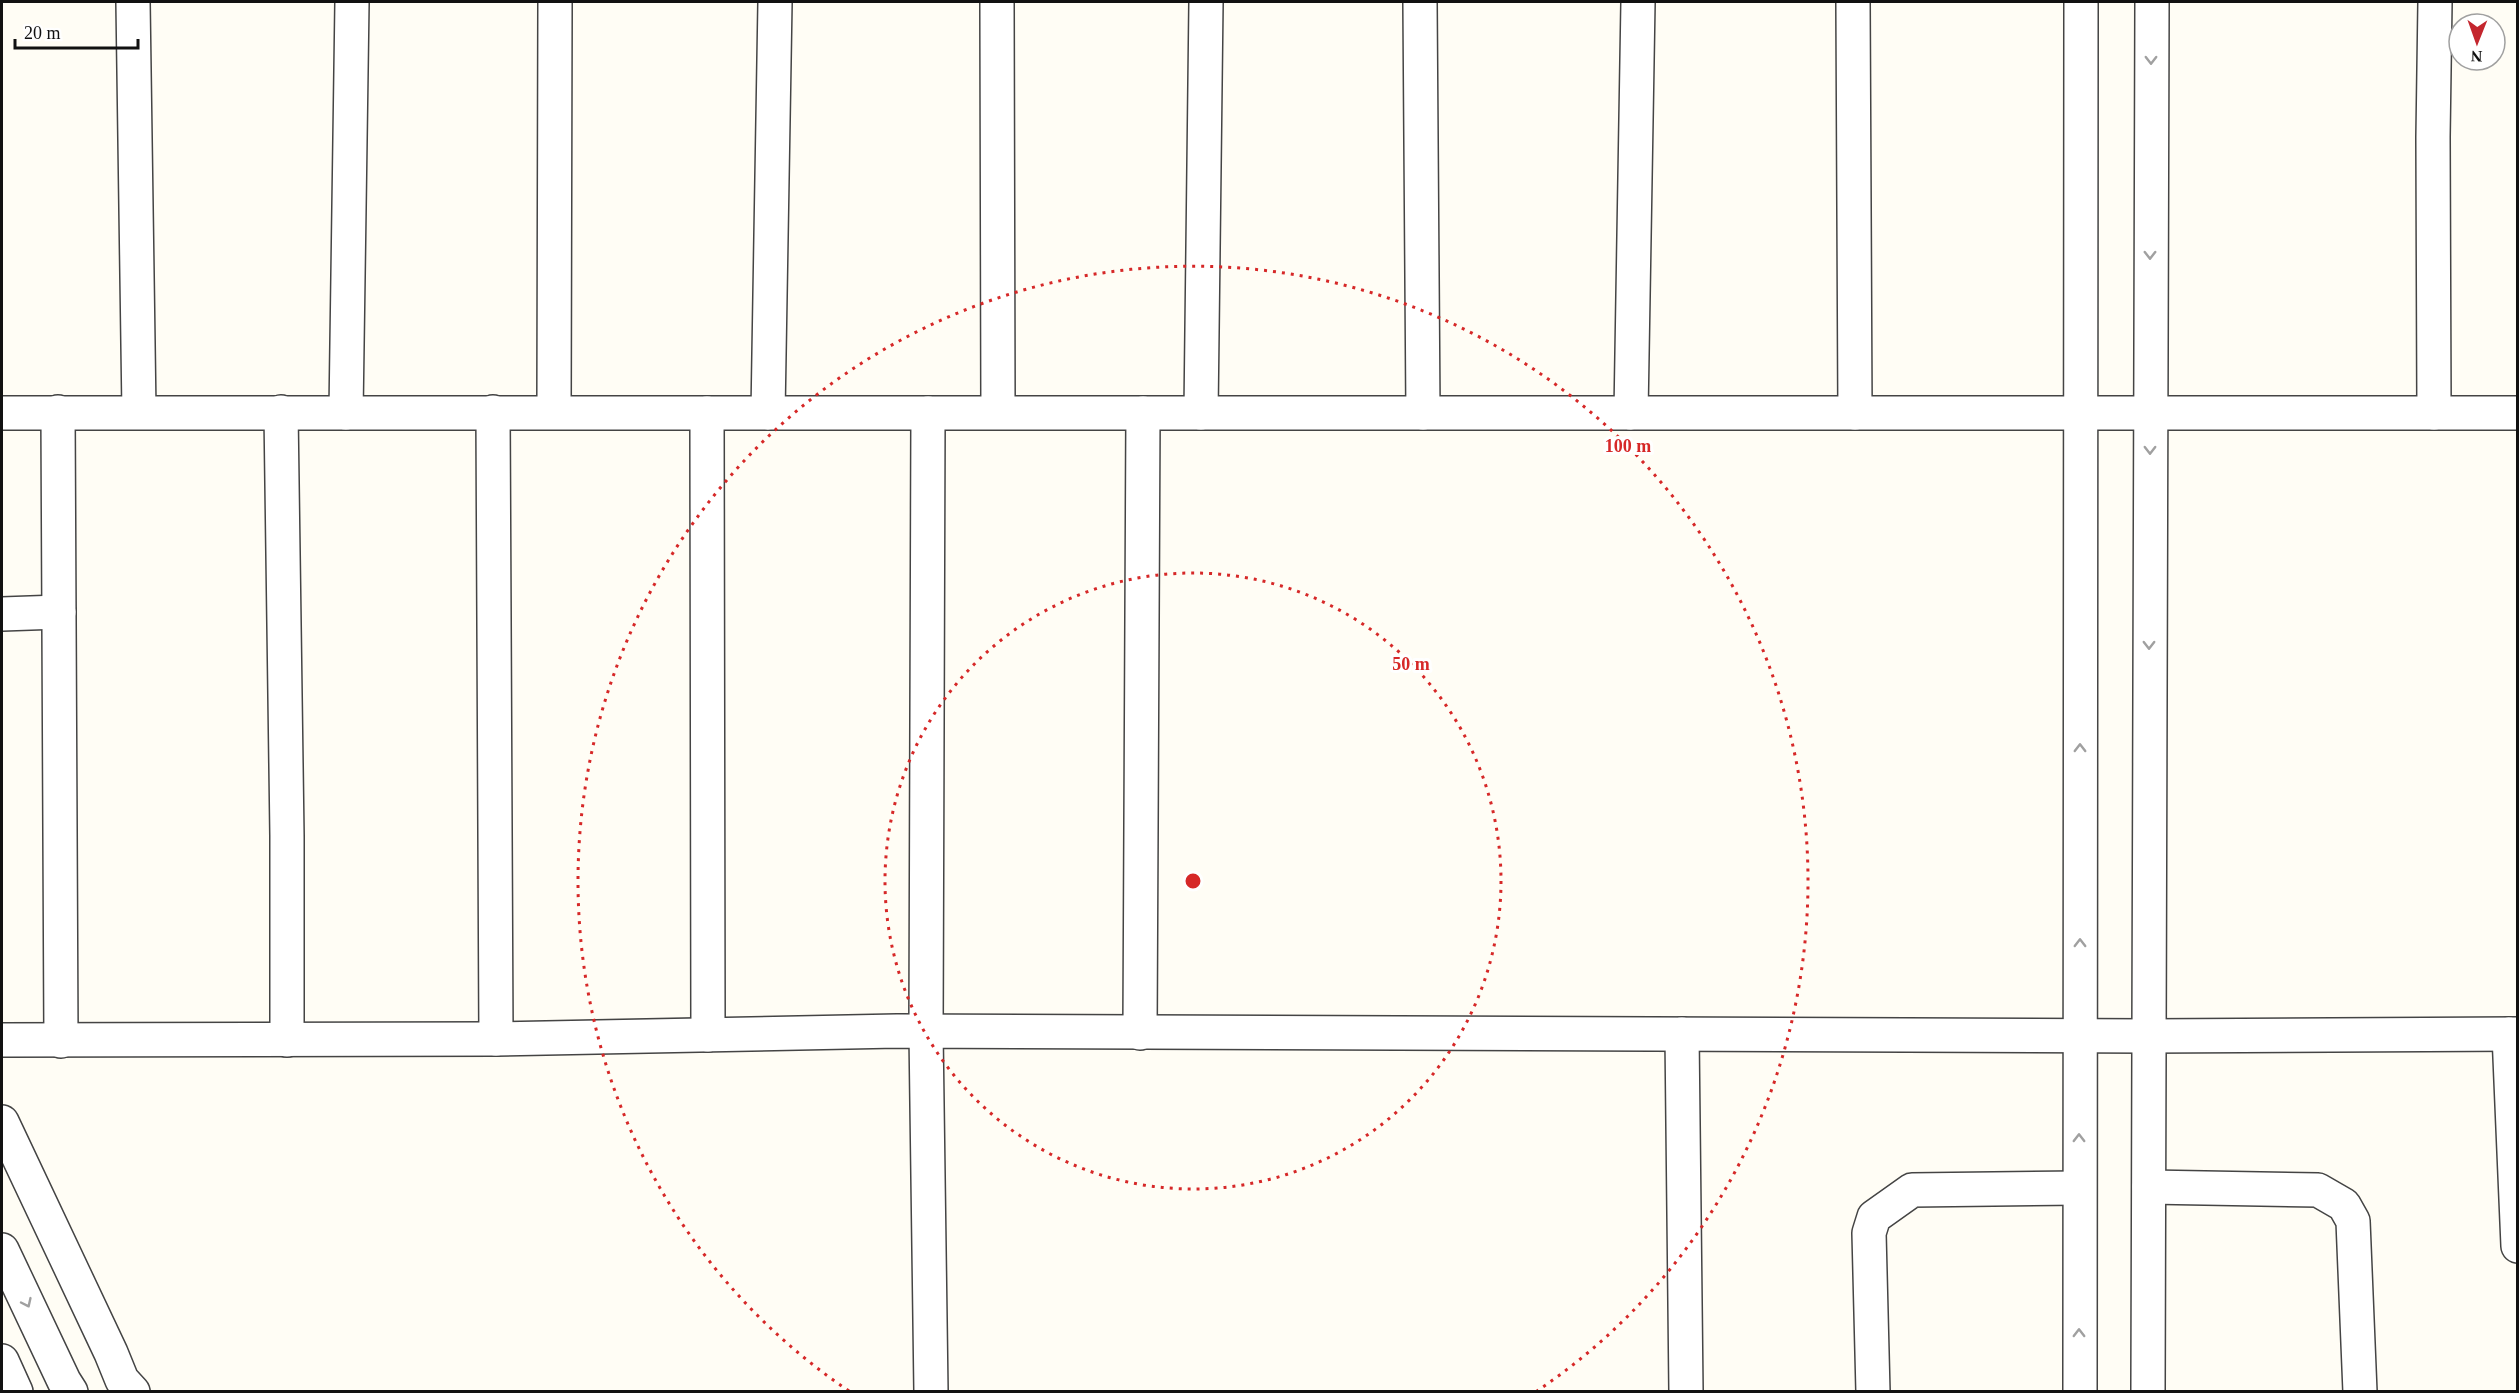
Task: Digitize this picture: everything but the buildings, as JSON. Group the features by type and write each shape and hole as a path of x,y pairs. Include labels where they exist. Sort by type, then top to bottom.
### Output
{"street":[{"path":"133,2 139,412"},
{"path":"346,413 352,2"},
{"path":"554,412 555,2"},
{"path":"768,412 775,2"},
{"path":"997,2 998,412"},
{"path":"1201,412 1206,2"},
{"path":"1420,2 1423,413"},
{"path":"1631,413 1638,2"},
{"path":"1853,2 1855,413"},
{"path":"2080,1392 2081,2"},
{"path":"2148,1392 2152,2"},
{"path":"2434,413 2435,2"},
{"path":"2,412 2517,413"},
{"path":"58,412 61,1041"},
{"path":"281,412 287,836 287,1040"},
{"path":"493,412 496,1039"},
{"path":"707,413 708,1035"},
{"path":"928,413 926,1032 932,1392"},
{"path":"1140,1033 1143,413"},
{"path":"2,614 59,612"},
{"path":"2,1040 496,1039 926,1032 2149,1036 2513,1034 2517,1246"},
{"path":"1682,1034 1686,1392"},
{"path":"2,1122 122,1380 133,1392"},
{"path":"2149,1187 2318,1190 2344,1205 2353,1221 2360,1392"},
{"path":"1873,1392 1869,1233 1874,1217 1912,1190 2079,1188"},
{"path":"2,1250 71,1392"},
{"path":"2,1361 16,1392"}]}
